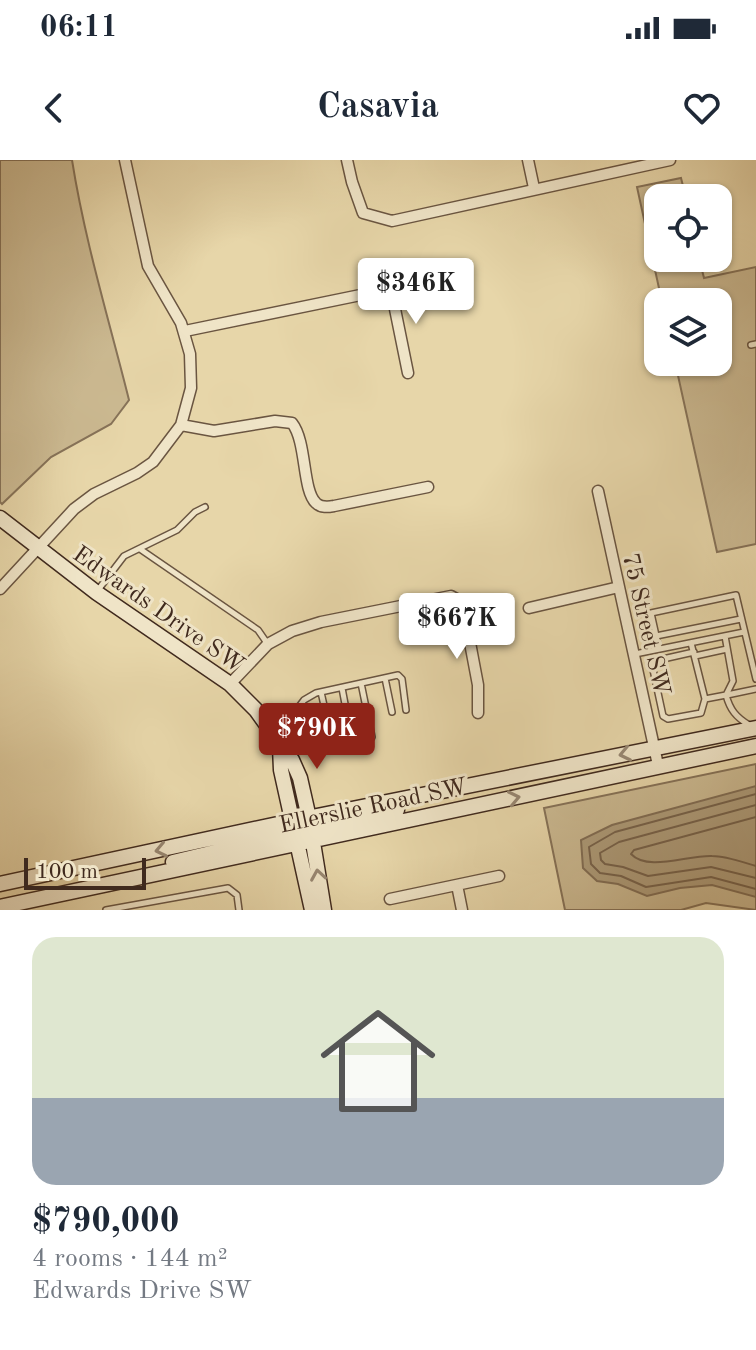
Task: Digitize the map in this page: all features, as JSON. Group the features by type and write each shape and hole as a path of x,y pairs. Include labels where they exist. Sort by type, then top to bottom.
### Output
{"main road":[{"name":"Edwards Drive SW","path":"0,518 97,593 230,684 256,710 296,769 311,830 324,910"},
{"name":"Ellerslie Road SW","path":"0,907 128,880 295,833 420,804 467,787 755,728"},
{"name":"Edwards Drive SW","path":"278,742 281,770 312,910"},
{"name":"Ellerslie Road SW","path":"0,884 295,833 756,746"}],"street":[{"path":"0,589 80,504 153,462 181,425 191,388 190,354 185,331 148,266 125,160"},
{"path":"347,160 363,213 392,221 670,160"},
{"path":"528,160 534,188"},
{"path":"185,331 374,291 388,294 394,304 408,373"},
{"path":"177,357 190,354"},
{"path":"181,425 214,431 275,421 292,423 299,435 311,493 319,505 334,506 428,487"},
{"name":"75 Street SW","path":"598,491 658,765"},
{"path":"529,608 619,587"},
{"path":"230,684 268,644 306,626 445,596 456,598 463,607 478,685 478,713"},
{"path":"390,899 499,876"},
{"path":"457,885 462,910"}],"lane":[{"path":"97,593 124,556 177,530 195,512 205,507"},
{"path":"140,549 258,630 268,644"},
{"path":"659,649 651,613 736,595 756,679"},
{"path":"656,636 741,619"},
{"path":"634,654 744,632"},
{"path":"725,636 733,681 726,695 729,707 738,719 755,728"},
{"path":"691,643 694,654 705,699 701,713 668,719 663,716 652,665 654,661 694,654 727,649"},
{"path":"278,742 304,700 321,692 398,675 402,679 406,710"},
{"path":"385,678 392,712"},
{"path":"342,688 352,741 357,745 368,743 372,737 361,683"},
{"path":"705,699 756,689"},
{"path":"321,692 325,710"},
{"path":"106,910 228,888 237,895 239,910"}],"shaded area":[{"path":"0,160 72,160 90,251 129,400 111,424 51,457 2,504 0,502"},
{"path":"681,178 682,184 652,184"},
{"path":"644,186 644,219 637,187"},
{"path":"756,267 756,544 717,552 678,376 732,376 732,288 659,288 655,272 702,272 704,278"},
{"path":"756,764 756,910 706,903 681,910 565,910 544,808"}],"water":[{"path":"756,786 756,897 712,885 647,896 618,884 597,881 583,868 581,840 612,825"}]}
